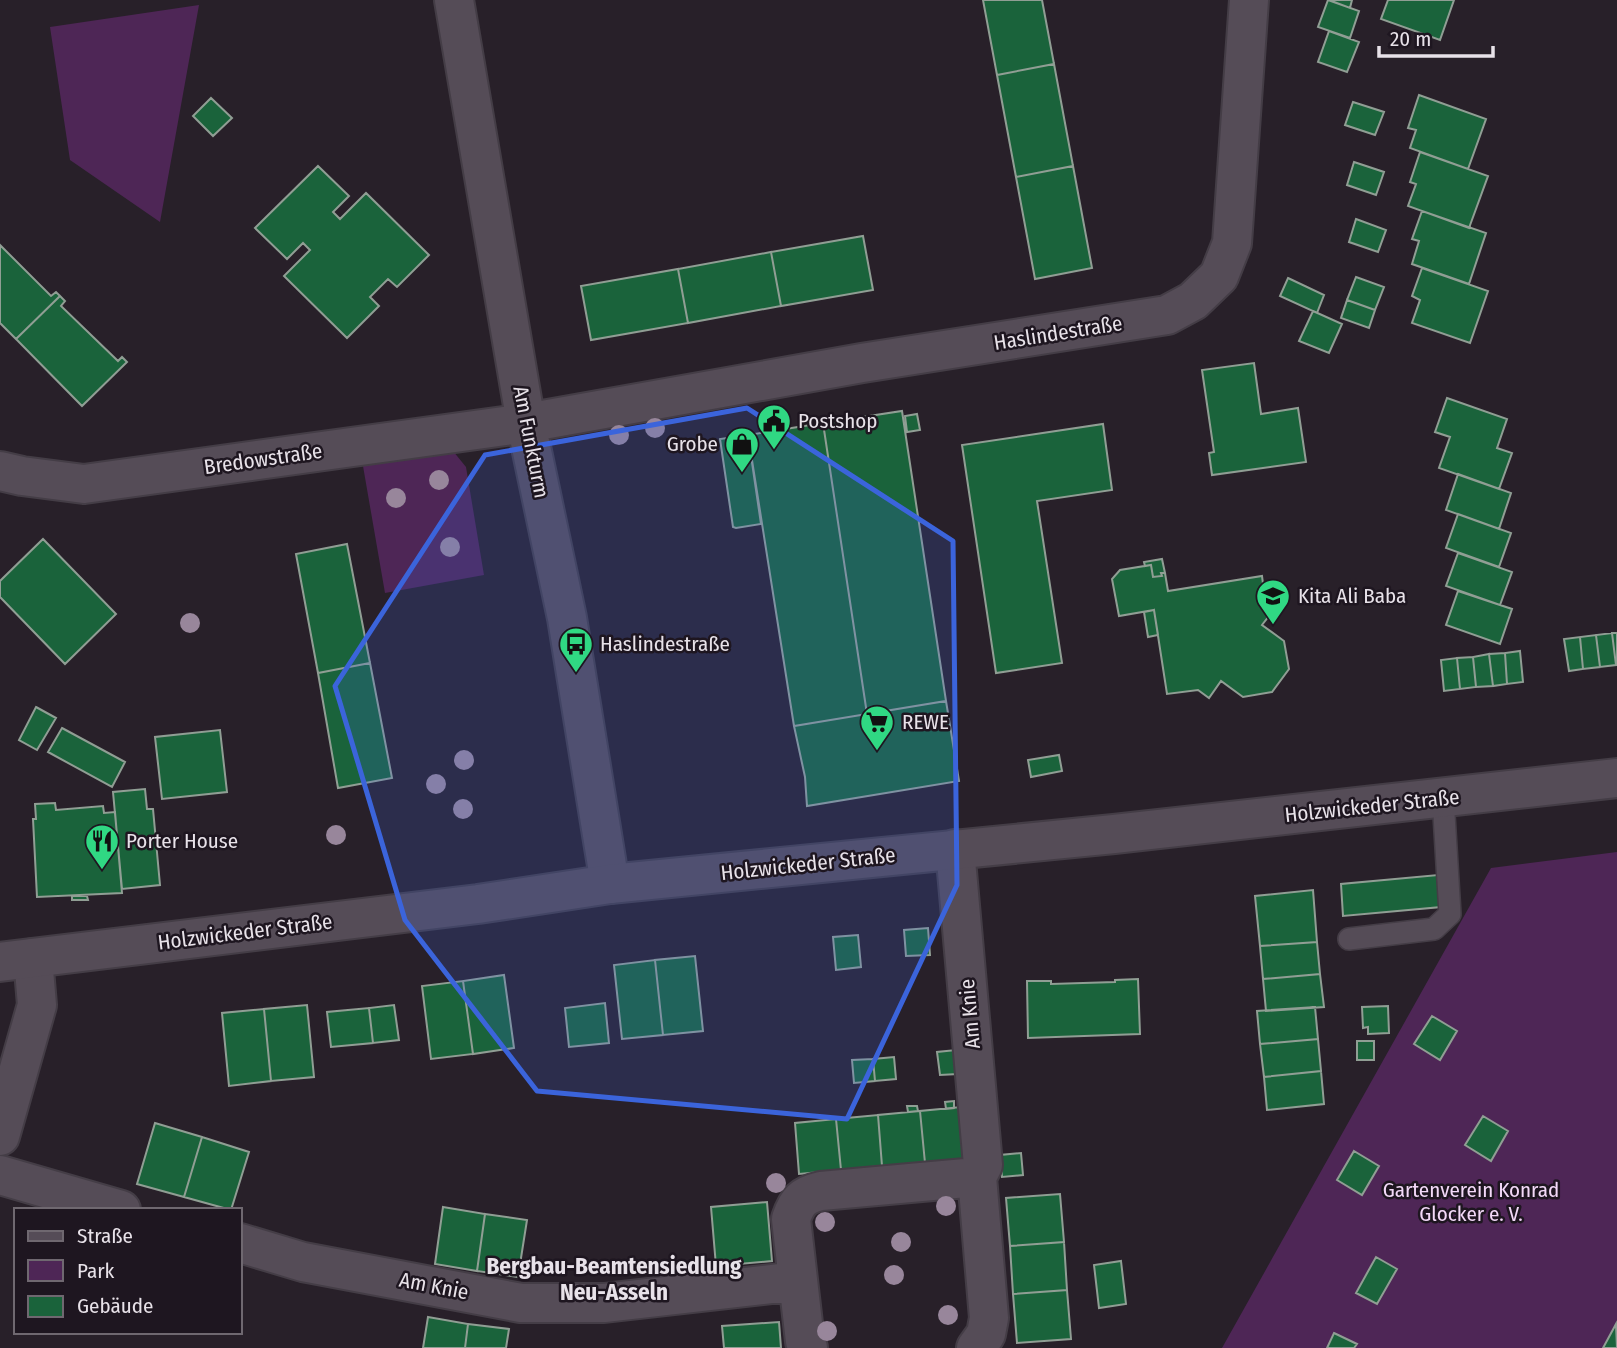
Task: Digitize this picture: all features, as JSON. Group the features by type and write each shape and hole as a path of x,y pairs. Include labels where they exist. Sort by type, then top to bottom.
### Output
{"street":[{"name":"Am Funkturm","path":"454,0 526,423 567,618 610,884"},
{"name":"Haslindestraße","path":"526,423 862,363 1167,315 1193,301 1219,276 1232,243 1249,0"},
{"name":"Bredowstraße","path":"0,471 83,484 526,423"},
{"name":"Holzwickeder Straße","path":"16,960 478,904 610,884 1114,834 1617,778"},
{"name":"Am Knie","path":"955,849 984,1165 977,1177 989,1318 986,1335 976,1348"},
{"path":"0,1136 37,1004 16,960"},
{"path":"0,1175 114,1208"},
{"path":"808,1348 797,1281 792,1219 796,1203 806,1194 821,1191 977,1177"},
{"name":"Am Knie","path":"242,1245 303,1262 521,1303 604,1303 797,1281"}],"lane":[{"path":"1349,939 1434,929 1450,914 1443,798"}],"highlighted area":[{"path":"747,408 953,541 957,885 847,1119 537,1091 405,920 335,686 485,455"}],"green space":[{"path":"199,5 160,222 70,160 50,27"},
{"path":"453,451 466,467 484,575 385,593 363,466"},
{"name":"Gartenverein Konrad Glocker e. V.","path":"1617,852 1617,1348 1222,1348 1491,868"}],"building":[{"path":"983,0 1042,0 1054,64 997,75"},
{"path":"1328,0 1359,11 1350,38 1318,27"},
{"path":"1329,0 1352,0 1350,8"},
{"path":"1388,0 1454,0 1440,40 1381,19"},
{"path":"1329,31 1359,42 1347,72 1318,62"},
{"path":"1054,64 1073,166 1016,177 997,75"},
{"path":"1419,95 1486,119 1468,169 1410,148 1416,130 1408,128"},
{"path":"211,98 232,118 213,136 193,116"},
{"path":"1353,102 1384,112 1375,135 1345,125"},
{"path":"1420,152 1488,176 1469,228 1408,206 1416,184 1410,182"},
{"path":"1354,162 1384,172 1376,195 1347,185"},
{"path":"318,166 349,196 333,212 340,219 366,193 429,255 397,287 388,279 370,297 379,306 347,338 284,276 310,250 303,243 287,259 255,228"},
{"path":"1073,166 1092,268 1035,279 1016,177"},
{"path":"1422,211 1486,233 1469,284 1412,264 1419,241 1412,239"},
{"path":"1356,219 1386,230 1378,252 1349,242"},
{"path":"863,236 873,290 781,306 771,252"},
{"path":"0,245 51,296 56,292 60,296 16,339 0,323"},
{"path":"771,252 781,306 688,323 678,269"},
{"path":"1422,268 1488,291 1470,343 1412,323 1420,300 1412,296"},
{"path":"678,269 688,323 591,340 581,286"},
{"path":"1356,277 1384,287 1375,310 1347,300"},
{"path":"1288,278 1324,295 1317,313 1280,296"},
{"path":"60,296 65,301 61,306 118,361 122,357 127,362 82,406 16,339"},
{"path":"1347,300 1375,310 1369,328 1341,318"},
{"path":"1313,311 1342,324 1329,353 1299,341"},
{"path":"1254,363 1261,414 1298,408 1306,462 1212,475 1209,453 1214,452 1202,370"},
{"path":"1447,398 1507,419 1497,448 1512,453 1499,489 1439,468 1450,437 1435,432"},
{"path":"902,411 946,701 867,714 823,423"},
{"path":"917,414 920,430 907,432 905,416"},
{"path":"823,423 867,714 794,726 748,435"},
{"path":"1103,424 1112,490 1037,501 1062,663 996,673 962,445"},
{"path":"748,435 761,524 736,528 733,527 720,439"},
{"path":"1458,474 1511,493 1499,529 1446,510"},
{"path":"1458,514 1511,533 1499,567 1446,548"},
{"path":"43,539 116,614 65,664 0,597 0,581"},
{"path":"347,544 370,663 318,673 296,554"},
{"path":"1458,553 1512,572 1500,605 1446,586"},
{"path":"1162,559 1165,573 1153,577 1151,565 1145,566 1144,562"},
{"path":"1151,565 1153,577 1165,573 1168,591 1262,576 1265,599 1276,607 1262,625 1284,641 1289,669 1272,692 1243,697 1221,681 1209,698 1198,690 1167,694 1154,610 1119,616 1112,579 1120,570"},
{"path":"1458,591 1512,609 1500,644 1446,625"},
{"path":"1154,610 1158,635 1148,637 1144,612"},
{"path":"1612,633 1617,633 1617,665 1616,665"},
{"path":"1612,633 1616,665 1600,667 1596,635"},
{"path":"1596,635 1600,667 1583,669 1580,637"},
{"path":"1580,637 1583,669 1569,671 1564,639"},
{"path":"1520,651 1523,682 1507,684 1505,653"},
{"path":"1505,653 1507,684 1493,686 1489,654"},
{"path":"1489,654 1493,686 1476,687 1473,657"},
{"path":"1473,657 1476,687 1460,689 1457,658"},
{"path":"1457,658 1460,689 1444,691 1441,660"},
{"path":"370,663 392,778 338,788 318,673"},
{"name":"REWE","path":"946,701 959,781 807,806 805,777 794,726"},
{"path":"36,707 56,718 37,750 19,740"},
{"path":"62,728 125,762 112,787 48,752"},
{"path":"220,730 227,792 162,799 155,737"},
{"path":"1059,755 1062,771 1031,777 1028,760"},
{"path":"145,789 147,809 153,809 160,885 122,889 113,792"},
{"path":"55,803 56,810 103,806 104,813 115,812 122,893 37,897 33,819 36,819 35,804"},
{"path":"1438,875 1441,907 1343,916 1341,884"},
{"path":"1313,890 1317,942 1260,946 1255,896"},
{"path":"72,896 87,896 88,900 72,900"},
{"path":"928,928 930,955 906,956 904,930"},
{"path":"858,935 861,967 836,970 833,937"},
{"path":"1317,942 1320,974 1263,979 1260,946"},
{"path":"695,956 703,1031 663,1035 655,960"},
{"path":"655,960 663,1035 622,1039 614,965"},
{"path":"1320,974 1324,1007 1266,1011 1263,979"},
{"path":"504,975 514,1048 473,1054 463,981"},
{"path":"1138,979 1140,1034 1028,1038 1027,981 1051,981 1051,984"},
{"path":"463,981 473,1054 431,1059 422,986"},
{"path":"605,1003 609,1043 569,1047 565,1008"},
{"path":"307,1005 314,1077 271,1081 264,1009"},
{"path":"394,1005 399,1040 373,1043 369,1008"},
{"path":"1388,1006 1389,1033 1368,1034 1368,1027 1363,1028 1362,1007"},
{"path":"1315,1007 1318,1039 1260,1044 1257,1011"},
{"path":"369,1008 373,1043 331,1047 327,1012"},
{"path":"264,1009 271,1081 229,1086 222,1013"},
{"path":"1432,1016 1457,1031 1440,1060 1414,1044"},
{"path":"1318,1039 1321,1071 1264,1077 1260,1044"},
{"path":"1357,1041 1374,1041 1374,1060 1357,1060"},
{"path":"956,1050 958,1074 940,1075 937,1052"},
{"path":"894,1057 896,1079 875,1081 873,1059"},
{"path":"873,1059 875,1081 854,1083 852,1060"},
{"path":"1321,1071 1324,1104 1267,1110 1264,1077"},
{"path":"954,1101 954,1108 946,1109 945,1102"},
{"path":"907,1106 917,1106 918,1111 908,1112"},
{"path":"961,1107 966,1159 925,1163 920,1111"},
{"path":"920,1111 925,1163 882,1166 878,1115"},
{"path":"878,1115 882,1166 841,1170 836,1119"},
{"path":"1483,1116 1508,1131 1491,1161 1465,1145"},
{"path":"836,1119 841,1170 799,1174 795,1123"},
{"path":"155,1123 202,1137 184,1197 137,1184"},
{"path":"202,1137 249,1152 232,1208 184,1197"},
{"path":"1354,1151 1379,1166 1362,1195 1337,1180"},
{"path":"1021,1153 1023,1175 1002,1177 1000,1155"},
{"path":"1060,1194 1064,1242 1010,1246 1006,1198"},
{"path":"767,1202 772,1261 716,1266 711,1207"},
{"path":"443,1207 485,1214 477,1271 435,1264"},
{"path":"485,1214 527,1220 518,1277 477,1271"},
{"path":"1064,1242 1067,1290 1013,1294 1010,1246"},
{"path":"1376,1257 1397,1269 1377,1304 1356,1293"},
{"path":"1121,1261 1126,1304 1099,1308 1094,1265"},
{"path":"1067,1290 1071,1339 1017,1343 1013,1294"},
{"path":"428,1317 468,1324 465,1348 423,1348"},
{"path":"779,1322 781,1348 724,1348 722,1326"},
{"path":"468,1324 509,1329 506,1348 465,1348"},
{"path":"1616,1324 1617,1348 1603,1348"},
{"path":"1334,1333 1357,1344 1354,1348 1327,1348"}],"place":[{"name":"Postshop","path":"774,451"},
{"name":"Grobe","path":"742,474"},
{"name":"Kita Ali Baba","path":"1273,626"},
{"name":"Haslindestraße","path":"576,674"},
{"name":"REWE","path":"877,752"},
{"name":"Porter House","path":"102,871"}],"district":[{"name":"Bergbau-Beamtensiedlung Neu-Asseln","path":"614,1279"}]}
